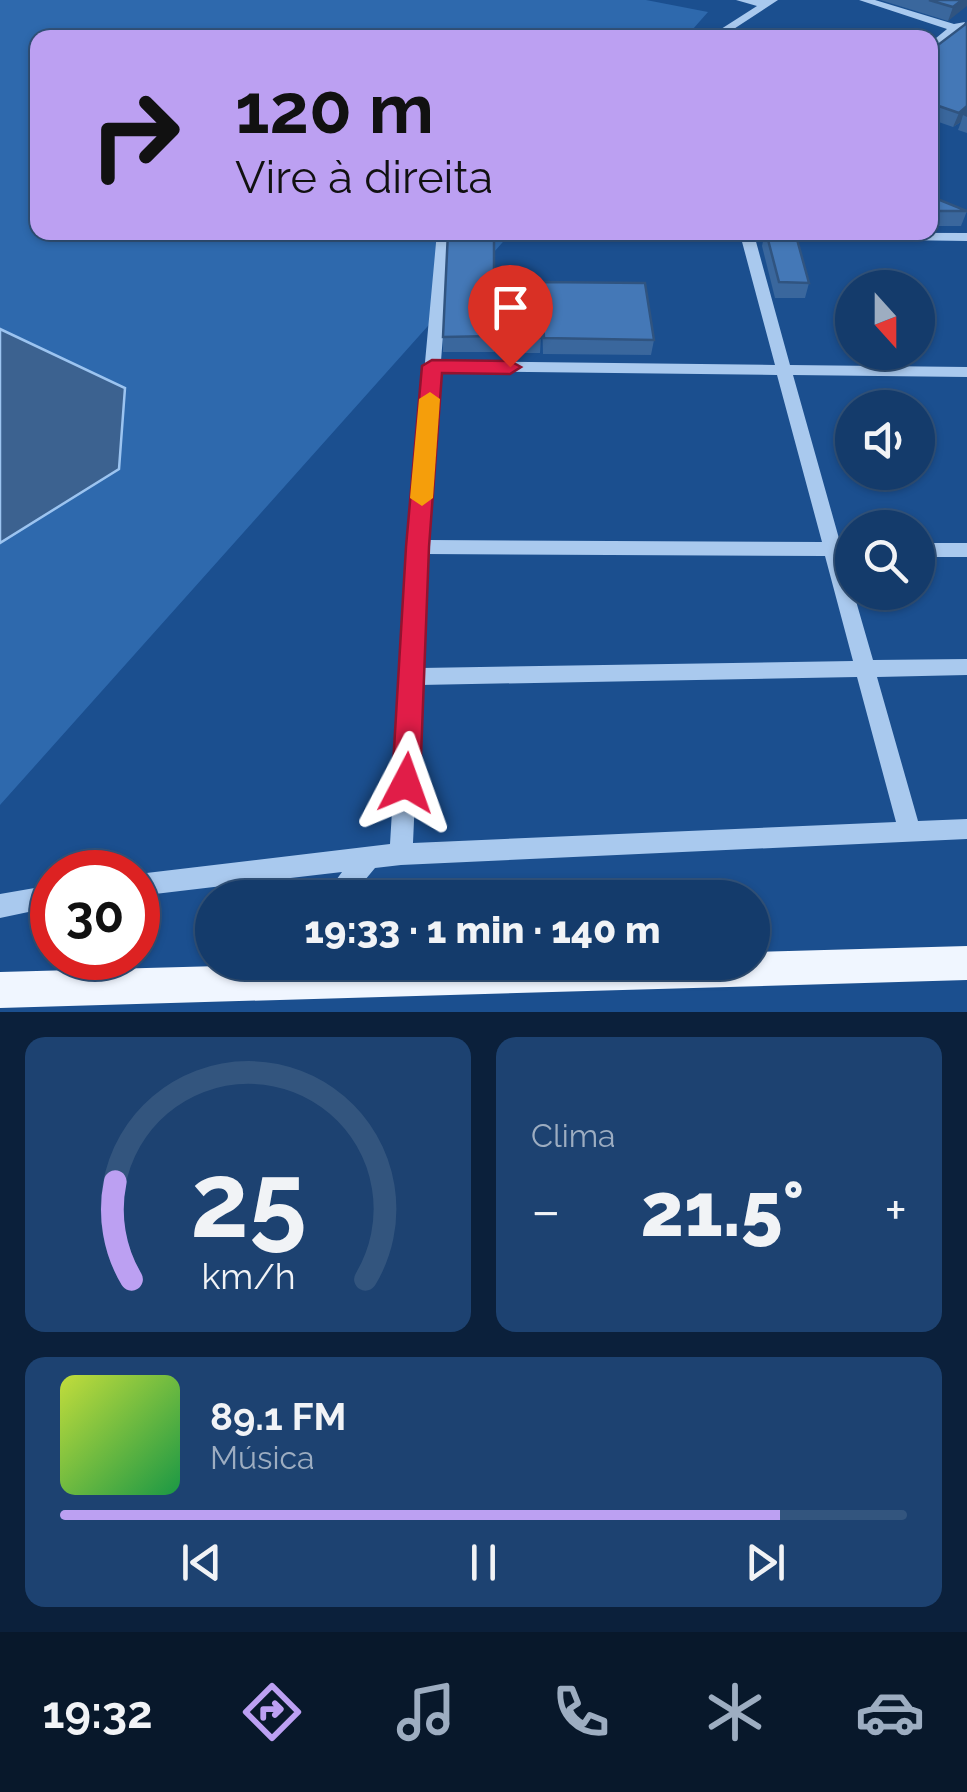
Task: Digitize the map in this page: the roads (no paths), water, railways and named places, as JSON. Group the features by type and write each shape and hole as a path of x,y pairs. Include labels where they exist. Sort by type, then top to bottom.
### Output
{"main road":[{"path":"770,965 967,962"},
{"path":"0,990 195,978"}],"street":[{"path":"742,0 770,2"},
{"path":"864,0 961,30"},
{"path":"725,30 770,2"},
{"path":"938,43 961,30 967,20"},
{"path":"938,236 967,236"},
{"path":"401,854 418,547 443,240"},
{"path":"748,240 909,830"},
{"path":"432,366 967,372"},
{"path":"418,547 832,549"},
{"path":"935,550 967,550"},
{"path":"413,676 967,667"},
{"path":"160,882 401,854 967,829"},
{"path":"350,880 369,858"},
{"path":"0,906 30,900"}]}
